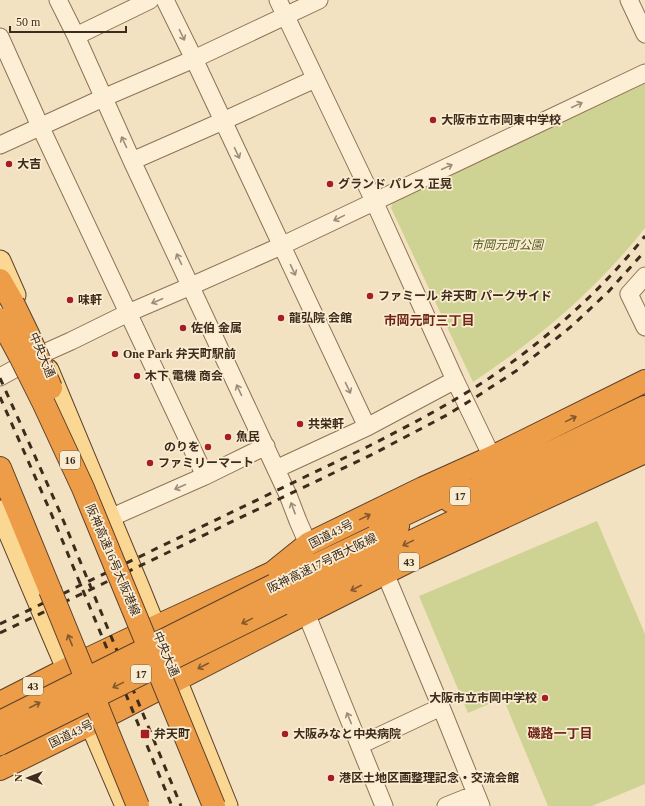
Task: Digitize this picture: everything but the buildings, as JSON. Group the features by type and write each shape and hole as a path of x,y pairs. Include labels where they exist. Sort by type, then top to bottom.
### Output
{"highway":[{"path":"0,280 22,322 45,374 118,563 132,605"},
{"name":"阪神高速16号大阪港線","path":"0,319 64,445 83,488 214,806"},
{"name":"国道43号","path":"313,550 423,488 492,457 645,381"},
{"path":"313,550 620,411 645,397"},
{"name":"阪神高速17号西大阪線","path":"0,722 274,585 645,407"},
{"name":"阪神高速17号西大阪線","path":"0,743 282,604 645,429"},
{"path":"415,558 445,533 645,437"},
{"name":"国道43号","path":"0,743 7,748 7,766 415,558 645,452"},
{"path":"0,468 138,806"},
{"path":"0,501 11,524 50,590"},
{"name":"43","path":"0,703 67,669 272,573 313,550"},
{"path":"220,597 202,612 194,626 201,646 218,650 241,647"}],"main road":[{"name":"中央大通","path":"0,261 42,354 177,680 227,806"},
{"path":"0,511 126,806"}],"street":[{"path":"58,0 266,446 298,521 313,550"},
{"path":"76,36 150,0"},
{"path":"165,0 366,427"},
{"path":"278,0 374,201 455,380 492,457"},
{"path":"0,145 194,59 319,0"},
{"path":"629,0 645,34"},
{"path":"0,37 40,126 205,476"},
{"path":"0,377 42,354 128,313 281,246 645,73"},
{"path":"132,160 315,79"},
{"path":"645,276 629,294 645,327"},
{"path":"276,469 366,427 455,380"},
{"path":"110,518 205,476 266,446"},
{"path":"385,573 478,800 446,806"},
{"path":"306,613 384,806"},
{"path":"360,744 441,707"}],"green space":[{"name":"市岡元町公園","path":"645,81 645,228 607,272 565,312 521,348 473,382 391,208 393,201"},
{"name":"大阪市立市岡中学校","path":"597,521 645,634 645,784 592,806 548,806 503,698 468,713 419,596"}],"railway":[{"path":"0,624 369,446 461,396 533,347 553,330 611,275 645,236"},
{"path":"0,633 373,454 447,415 516,371 573,325 609,291 645,251"},
{"path":"0,378 59,510 181,806"},
{"path":"0,397 51,513 172,806"}],"place":[{"name":"大阪市立市岡東中学校","path":"433,120"},
{"name":"大吉","path":"9,164"},
{"name":"グランド パレス 正晃","path":"330,184"},
{"name":"ファミール 弁天町 パークサイド","path":"370,296"},
{"name":"味軒","path":"70,300"},
{"name":"龍弘院 会館","path":"281,318"},
{"name":"佐伯 金属","path":"183,328"},
{"name":"One Park 弁天町駅前","path":"115,354"},
{"name":"木下 電機 商会","path":"137,376"},
{"name":"共栄軒","path":"300,424"},
{"name":"魚民","path":"228,437"},
{"name":"のりを","path":"208,447"},
{"name":"ファミリーマート","path":"150,463"},
{"name":"大阪市立市岡中学校","path":"545,698"},
{"name":"弁天町","path":"145,734"},
{"name":"大阪みなと中央病院","path":"285,734"},
{"name":"港区土地区画整理記念・交流会館","path":"331,778"}],"district":[{"name":"市岡元町三丁目","path":"429,320"},
{"name":"磯路一丁目","path":"560,733"}]}
